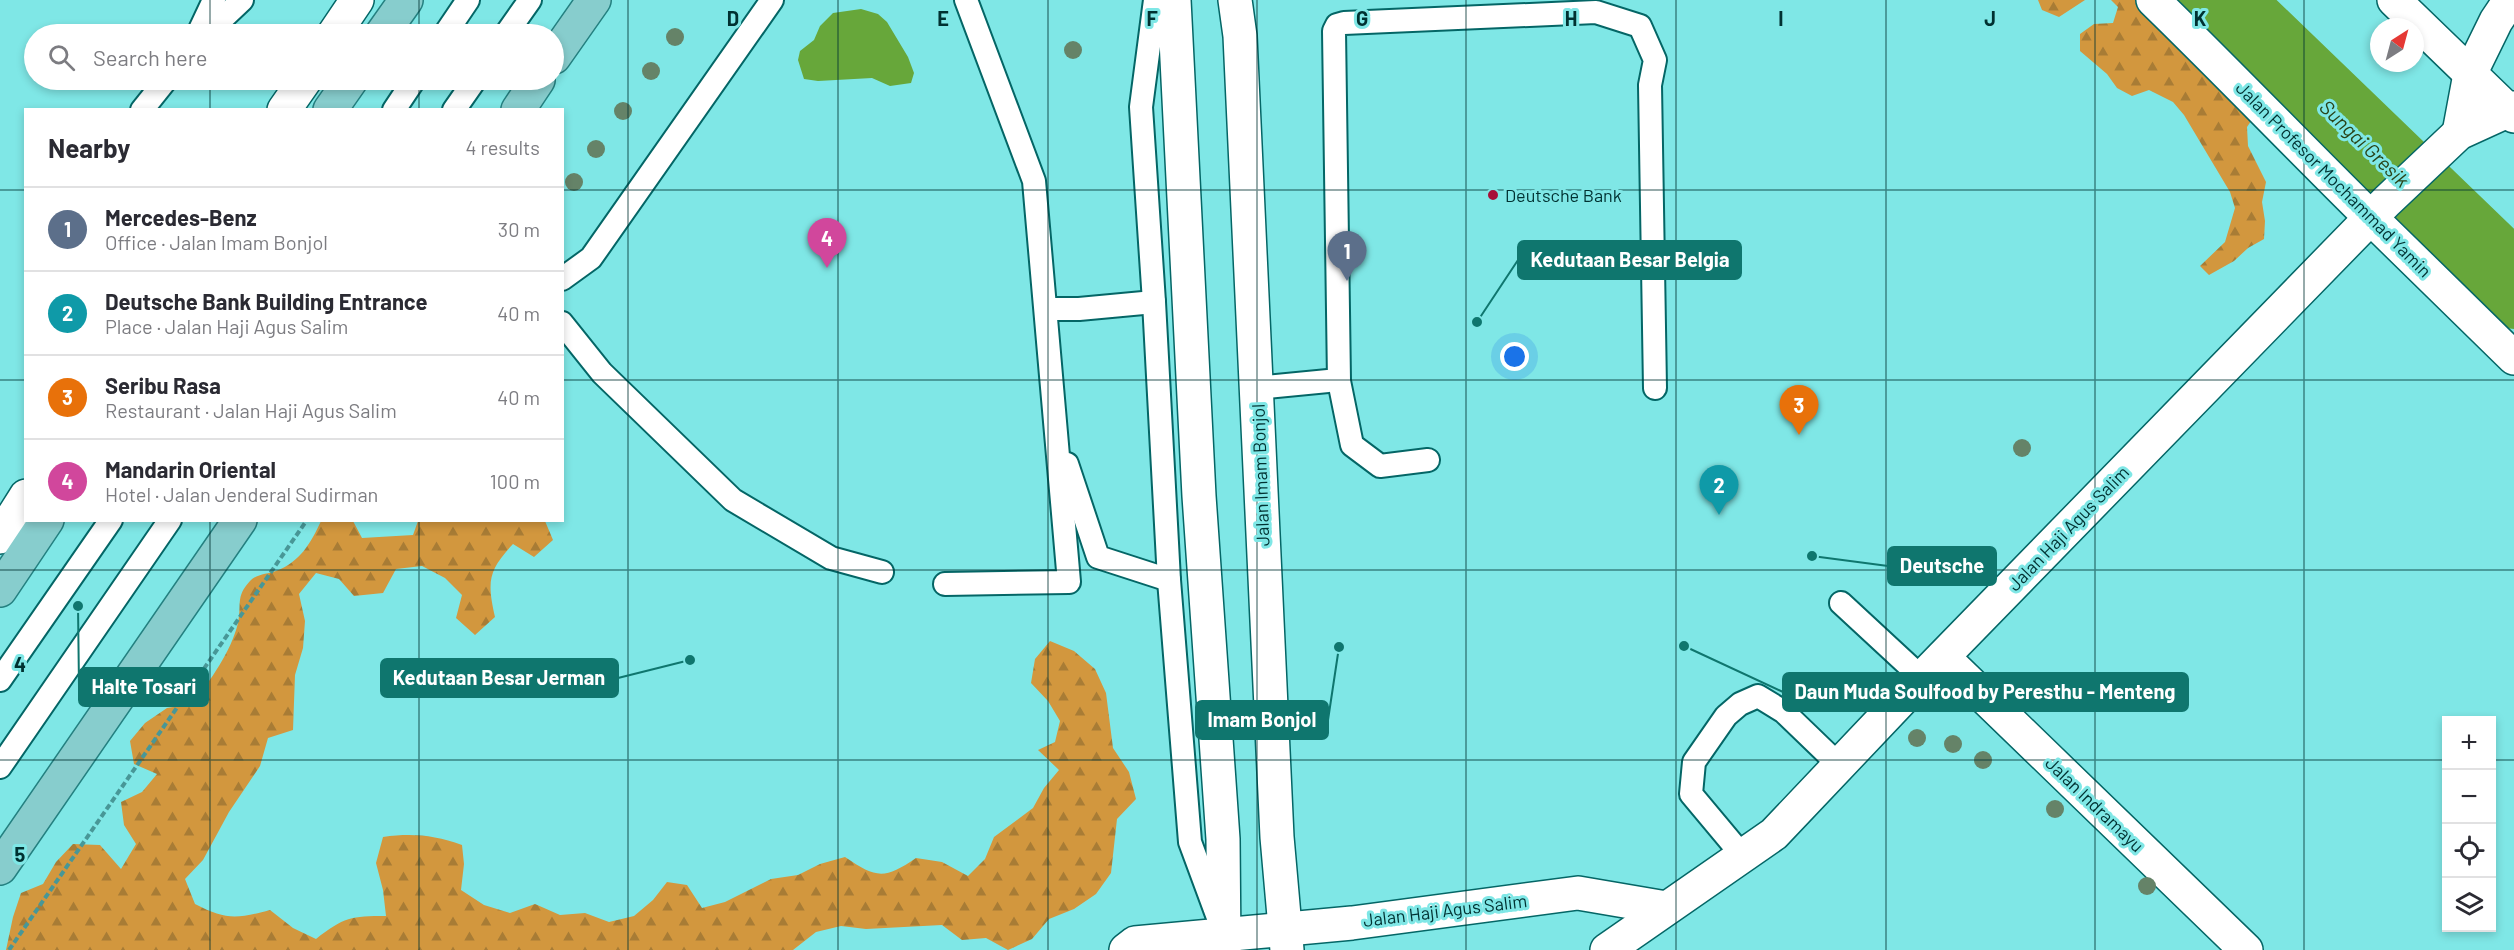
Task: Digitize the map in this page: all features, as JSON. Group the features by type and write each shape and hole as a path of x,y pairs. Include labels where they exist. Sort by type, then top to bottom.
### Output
{"main road":[{"path":"389,24 406,0"},
{"path":"564,43 594,0"},
{"path":"331,108 344,90"},
{"path":"519,108 531,90"},
{"path":"0,590 46,522"},
{"path":"0,868 239,522"}],"street":[{"path":"341,24 357,0"},
{"path":"1174,0 1199,496 1223,839 1224,942"},
{"name":"Jalan Imam Bonjol","path":"1235,0 1240,36 1274,790 1286,940"},
{"name":"Jalan Profesor Mochammad Yamin","path":"2154,0 2243,87 2299,147 2379,210 2514,358"},
{"path":"2394,0 2512,112"},
{"path":"2453,140 2470,74 2496,21 2510,0"},
{"path":"285,108 298,90"},
{"name":"Jalan Haji Agus Salim","path":"1607,950 1774,834 2326,262 2379,210 2453,140 2512,112"},
{"path":"0,537 24,499"},
{"name":"Jalan Indramayu","path":"1933,668 2246,950"},
{"name":"Jalan Haji Agus Salim","path":"1126,950 1135,943 1286,940 1578,893 1666,908"}],"lane":[{"path":"203,24 214,0"},
{"path":"217,24 243,0"},
{"path":"452,24 468,0"},
{"path":"513,24 530,0"},
{"path":"564,278 591,258 772,0"},
{"path":"945,584 1069,582 1034,181 966,0"},
{"path":"1155,0 1141,107 1169,580 1190,842 1224,942"},
{"path":"1428,460 1380,466 1352,445 1333,381 1334,31 1337,25 1344,22 1596,12 1640,26 1654,60 1650,85 1655,388"},
{"path":"144,108 158,90"},
{"path":"395,108 407,90"},
{"path":"455,108 468,90"},
{"path":"1046,309 1079,309 1154,302"},
{"path":"564,326 602,373 734,500 831,558 882,572"},
{"path":"1256,388 1333,381"},
{"path":"1058,440 1074,479 1098,557 1169,580"},
{"path":"0,680 110,522"},
{"path":"0,767 169,522"},
{"path":"1841,603 1933,668"},
{"path":"1742,855 1697,805 1690,794 1694,762 1726,716 1740,704 1758,696 1784,712 1839,765"}],"path":[{"path":"9,950 306,522"}],"green space":[{"path":"2038,0 2085,0 2059,17 2042,10"},
{"path":"2111,0 2189,2 2213,5 2227,14 2239,29 2249,36 2295,52 2311,88 2335,121 2331,141 2316,153 2258,111 2247,127 2248,146 2266,182 2262,202 2265,221 2264,239 2248,248 2234,261 2209,275 2200,266 2225,242 2235,208 2230,192 2184,115 2173,102 2149,90 2132,96 2117,88 2107,74 2080,51 2080,34 2094,24 2113,23 2118,7"},
{"path":"320,522 354,522 362,538 413,535 418,522 545,522 553,540 534,557 513,544 505,553 494,569 492,577 491,594 495,617 475,635 456,618 462,595 445,578 422,566 396,569 383,593 354,596 339,579 316,573 299,594 305,621 303,648 295,675 293,730 268,738 260,766 229,812 203,860 185,879 195,904 215,913 240,916 270,910 293,928 316,939 348,919 386,916 383,890 376,863 383,837 404,835 432,837 462,845 464,864 461,890 484,905 510,913 535,904 560,915 585,913 609,922 634,916 653,900 667,882 687,885 702,908 725,902 771,879 798,875 820,864 845,857 865,869 880,874 896,870 916,858 942,862 968,876 985,859 994,837 1033,808 1044,788 1059,770 1038,750 1055,742 1060,721 1048,701 1031,683 1035,659 1050,641 1074,651 1095,669 1106,693 1113,748 1129,772 1136,799 1117,819 1111,873 1096,894 1074,909 1049,919 1032,939 1008,950 986,938 962,940 942,925 866,929 841,926 816,932 793,950 6,950 21,893 43,884 56,862 73,844 100,845 121,869 136,844 124,825 121,802 142,792 157,774 134,764 130,741 145,723 167,708 192,704 213,676 235,634 242,592 245,587 255,577 276,571 292,562 313,537"}],"shaded area":[{"path":"861,9 878,14 887,22 908,57 914,73 911,83 890,86 872,78 818,81 804,79 798,60 800,51 814,40 820,26 833,13"}],"waterway":[{"name":"Sungai Gresik","path":"2216,0 2514,287"}],"place":[{"name":"Deutsche Bank","path":"1493,195"},
{"name":"Mandarin Oriental","path":"827,268"},
{"name":"Mercedes-Benz","path":"1347,281"},
{"name":"Kedutaan Besar Belgia","path":"1477,322"},
{"name":"Seribu Rasa","path":"1799,435"},
{"name":"Deutsche Bank Building Entrance","path":"1719,515"},
{"name":"Deutsche","path":"1812,556"},
{"name":"Halte Tosari","path":"78,606"},
{"name":"Daun Muda Soulfood by Peresthu - Menteng","path":"1684,646"},
{"name":"Imam Bonjol","path":"1339,647"},
{"name":"Kedutaan Besar Jerman","path":"690,660"}]}
